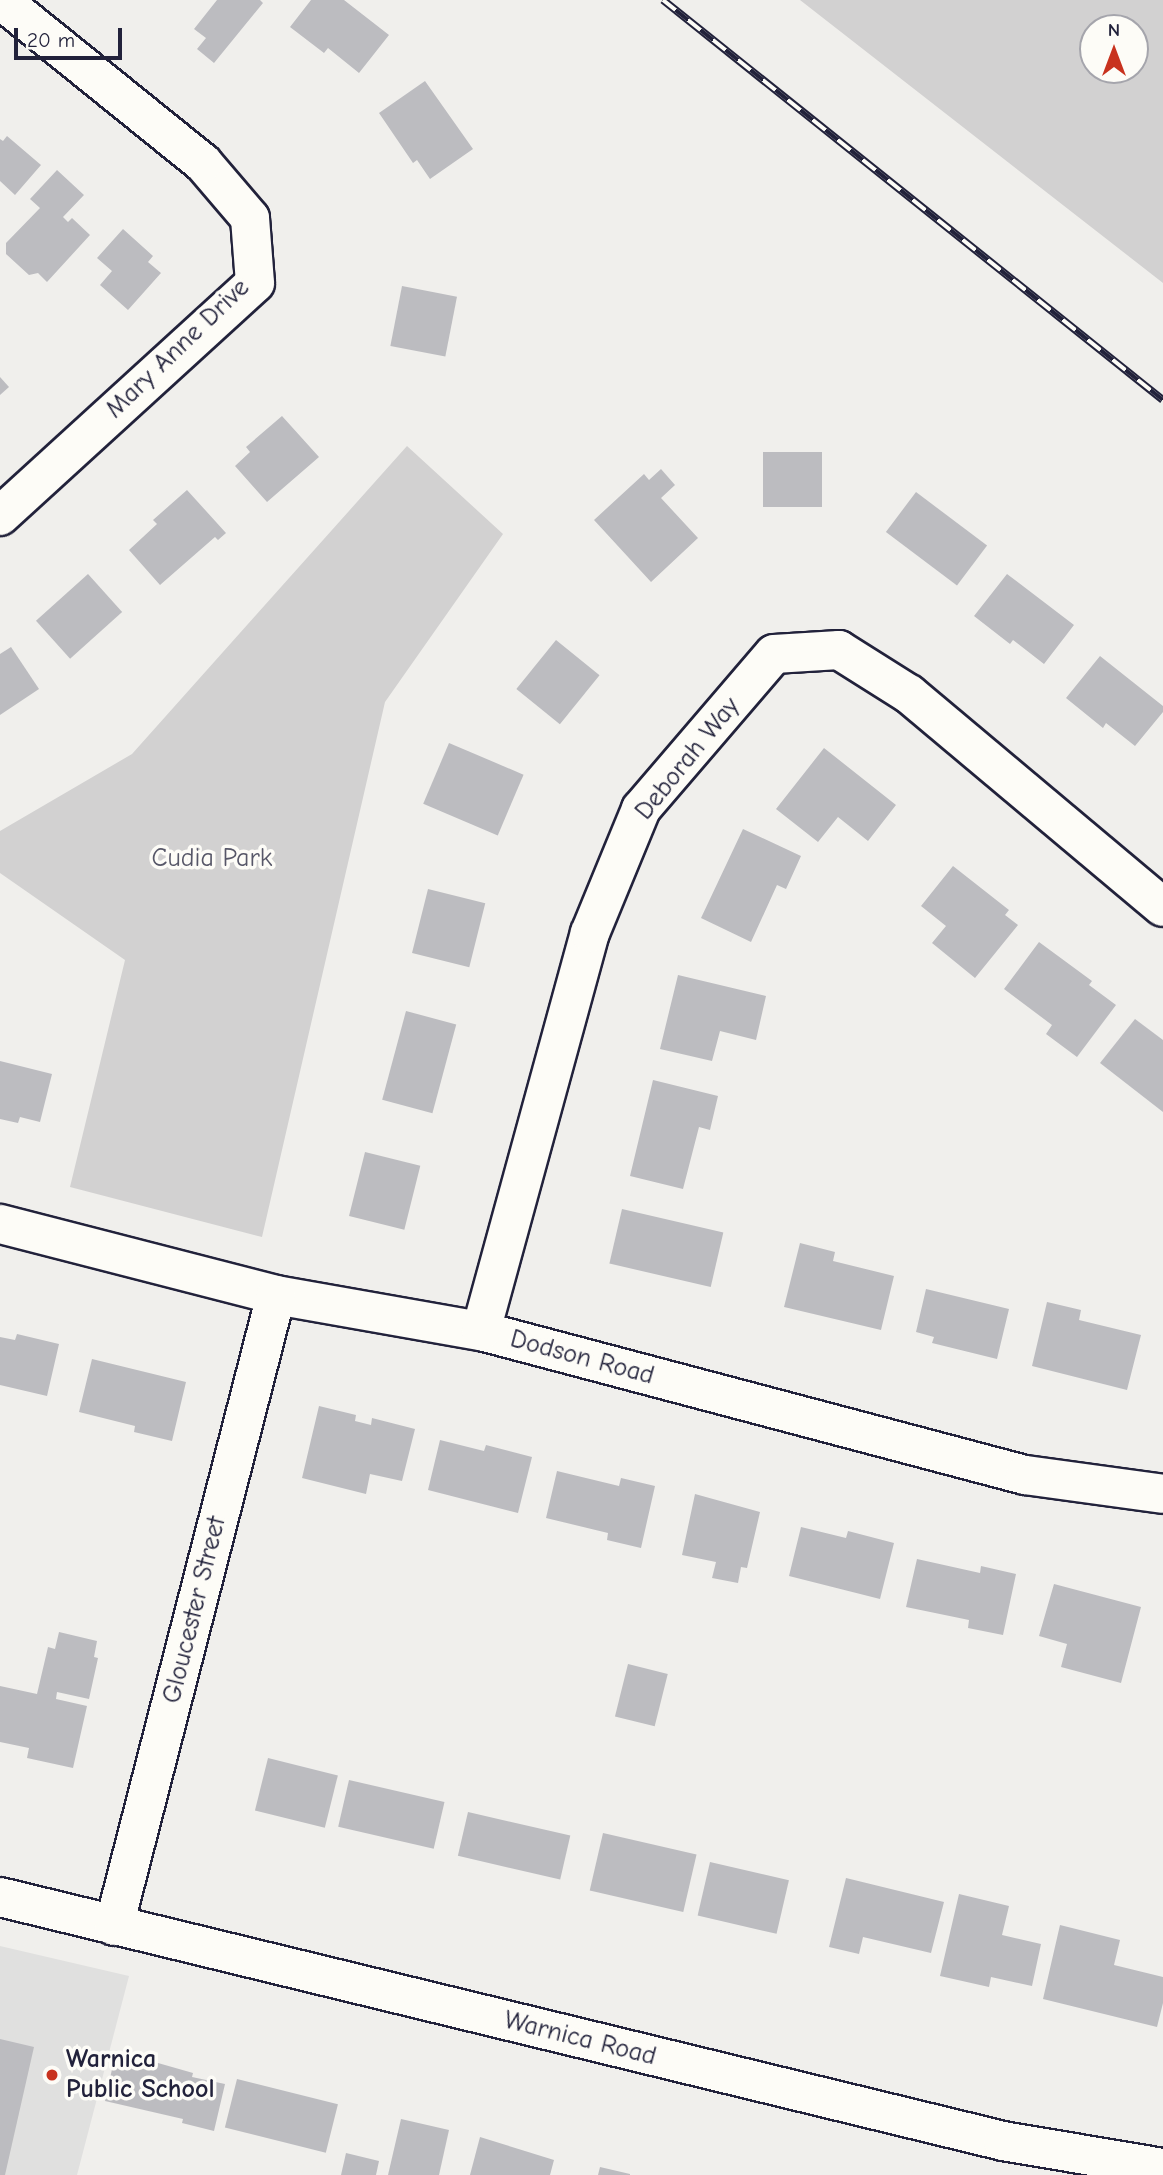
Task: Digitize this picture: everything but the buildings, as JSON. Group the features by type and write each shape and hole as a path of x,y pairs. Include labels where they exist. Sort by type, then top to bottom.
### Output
{"street":[{"name":"Mary Anne Drive","path":"0,516 255,283 250,218 203,163 1,0"},
{"name":"Deborah Way","path":"481,1331 590,933 641,809 774,654 839,650 909,694 1163,907"},
{"name":"Dodson Road","path":"0,1224 276,1295 481,1331 1026,1475 1163,1494"},
{"name":"Gloucester Street","path":"114,1926 276,1295"},
{"name":"Warnica Road","path":"0,1897 1003,2141 1163,2168"}],"shaded area":[{"name":"Warnica Public School","path":"0,1946 129,1976 77,2175 0,2175"}],"green space":[{"path":"800,0 1163,0 1163,283"},
{"name":"Cudia Park","path":"407,446 503,534 385,702 262,1237 70,1187 125,960 0,873 0,831 132,754"}],"railway":[{"path":"663,0 1163,400"}],"place":[{"name":"Warnica Public School","path":"52,2075"}]}
